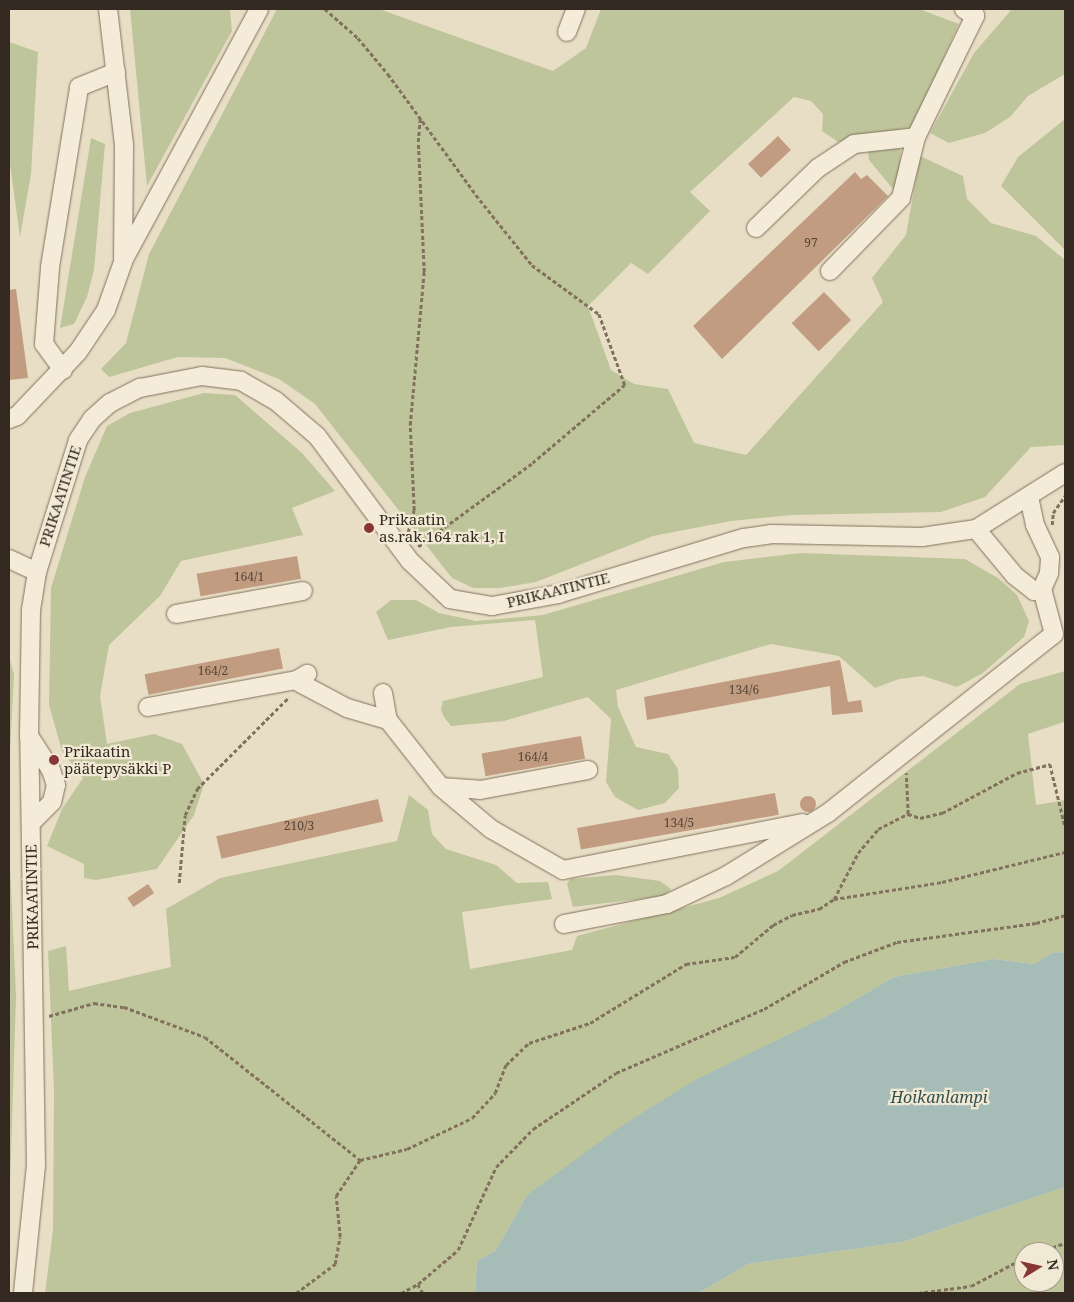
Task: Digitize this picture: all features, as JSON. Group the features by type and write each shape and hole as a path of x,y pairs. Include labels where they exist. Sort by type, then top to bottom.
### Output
{"street":[{"path":"108,9 124,145 123,262"},
{"path":"9,418 17,416 63,370 106,310 123,262 259,9"},
{"path":"567,32 576,9"},
{"path":"830,271 901,198 916,137 974,11"},
{"path":"63,370 44,344 50,267 79,87 116,72"},
{"path":"756,228 818,168 854,144 916,137"},
{"name":"PRIKAATINTIE","path":"23,1293 36,1166 29,736 31,610 37,572 78,440 92,419 110,403 140,388 202,376 241,381 276,401 317,436 406,556 450,599 492,606 558,594 744,538 771,534 922,537 976,529 1065,473"},
{"path":"564,924 667,904 700,891 815,820 903,754 1054,634 1042,588 1049,573 1050,557 1036,525 1029,497"},
{"path":"976,529 1015,576 1034,591 1042,588"},
{"path":"9,559 37,572"},
{"path":"176,614 303,591"},
{"path":"148,707 304,678 347,708 388,720"},
{"path":"383,693 388,720 441,787 491,829 563,870 815,820"},
{"path":"29,736 52,770 56,785 52,802 31,823"},
{"path":"441,787 480,790 588,770"}],"path":[{"path":"324,9 358,38 532,265 599,314 625,385 532,464 406,556"},
{"path":"406,556 414,510 410,426 413,372 424,272 418,142 420,118"},
{"path":"179,884 184,815 197,789 213,770 270,719 304,678"},
{"path":"903,754 909,792 908,814"},
{"path":"834,899 858,853 878,829 908,814 920,818 942,813 1017,773 1050,764 1065,826"},
{"path":"296,1293 335,1264 340,1236 336,1196 360,1160 407,1149 472,1118 495,1093 506,1065 529,1043 590,1023 686,964 735,957 773,925 792,915 819,909 834,899 942,882 1051,852 1065,852"},
{"path":"401,1293 418,1284 458,1250 496,1167 533,1129 616,1073 764,1009 844,962 897,942 1036,924 1065,915"},
{"path":"34,1021 94,1003 124,1007 205,1037 252,1071 360,1160"},
{"path":"918,1293 971,1286 1014,1263"},
{"path":"418,1284 423,1293"}],"green space":[{"path":"130,9 230,9 232,31 147,186"},
{"path":"277,9 379,9 553,71 586,48 601,9 919,9 959,24 912,127 838,142 822,131 823,114 811,101 794,97 690,192 710,211 648,274 631,263 588,306 611,370 634,384 668,389 694,443 746,455 883,302 872,278 906,235 920,156 963,176 967,199 991,223 1036,236 1065,260 1065,445 1031,447 985,497 941,512 792,515 731,521 653,536 536,582 500,588 473,588 452,578 315,404 279,379 225,358 178,357 109,377 101,369 126,343 149,254"},
{"path":"1012,9 1065,9 1065,74 1028,96 1010,117 985,133 949,143 930,133 974,53"},
{"path":"9,42 38,52 31,174 20,237 9,157"},
{"path":"1065,119 1065,250 1001,186 1018,157"},
{"path":"91,138 105,144 94,270 87,297 74,324 60,328"},
{"path":"896,146 901,150 898,185 893,189 869,160 868,151"},
{"path":"204,393 235,395 302,453 335,491 292,508 303,535 181,561 160,596 109,645 100,696 107,744 154,734 182,744 204,784 194,815 157,869 96,880 84,878 84,864 47,846 62,809 83,778 62,751 49,705 51,588 85,477 107,426 130,413"},
{"path":"801,553 965,559 998,578 1017,595 1029,621 1024,637 983,673 957,687 923,676 899,679 875,688 839,656 771,644 616,690 618,707 636,747 668,754 678,769 679,788 665,803 638,810 615,797 606,782 611,719 588,697 504,721 451,726 444,717 441,710 443,701 543,677 535,620 451,627 388,640 376,612 391,600 416,600 439,613 476,621 543,615 724,562"},
{"path":"9,656 14,675 9,771"},
{"path":"1065,671 1064,722 1028,734 1036,805 1065,800 1065,952 1052,953 1034,964 993,959 894,977 527,1195 496,1250 477,1261 475,1293 45,1293 53,1230 54,1089 48,951 66,946 69,991 171,967 166,909 220,878 397,841 409,795 428,810 432,834 446,849 496,865 517,883 548,882 552,899 462,912 470,969 572,950 577,936 719,898 778,871 1020,684"},
{"path":"9,842 16,996 9,1219"},
{"path":"616,875 660,881 671,889 664,896 573,907 567,884 570,879"},
{"path":"1065,1187 1065,1293 699,1293 748,1264 903,1242"}],"water":[{"name":"Hoikanlampi","path":"1065,952 1065,1187 903,1242 748,1264 699,1293 475,1293 477,1261 496,1250 527,1195 623,1125 695,1080 827,1016 894,977 993,959 1034,964 1052,953"}],"building":[{"path":"778,136 791,150 761,178 748,164"},
{"path":"855,172 861,179 867,175 888,196 722,359 693,326"},
{"path":"16,289 28,378 9,380 9,290"},
{"path":"824,292 851,320 819,351 792,323"},
{"path":"297,556 301,579 201,596 197,574"},
{"path":"279,648 283,669 149,695 145,674"},
{"path":"840,660 848,702 861,700 863,712 832,715 830,686 647,720 644,697"},
{"path":"581,736 585,759 486,776 482,754"},
{"path":"775,793 779,815 581,850 577,828"},
{"path":"808,796 816,804 808,812 800,804"},
{"path":"378,799 383,821 221,859 216,836"},
{"path":"148,884 154,893 133,907 127,898"}],"place":[{"name":"Prikaatin as.rak.164 rak 1, I","path":"369,528"},
{"name":"Prikaatin päätepysäkki P","path":"54,760"}]}
